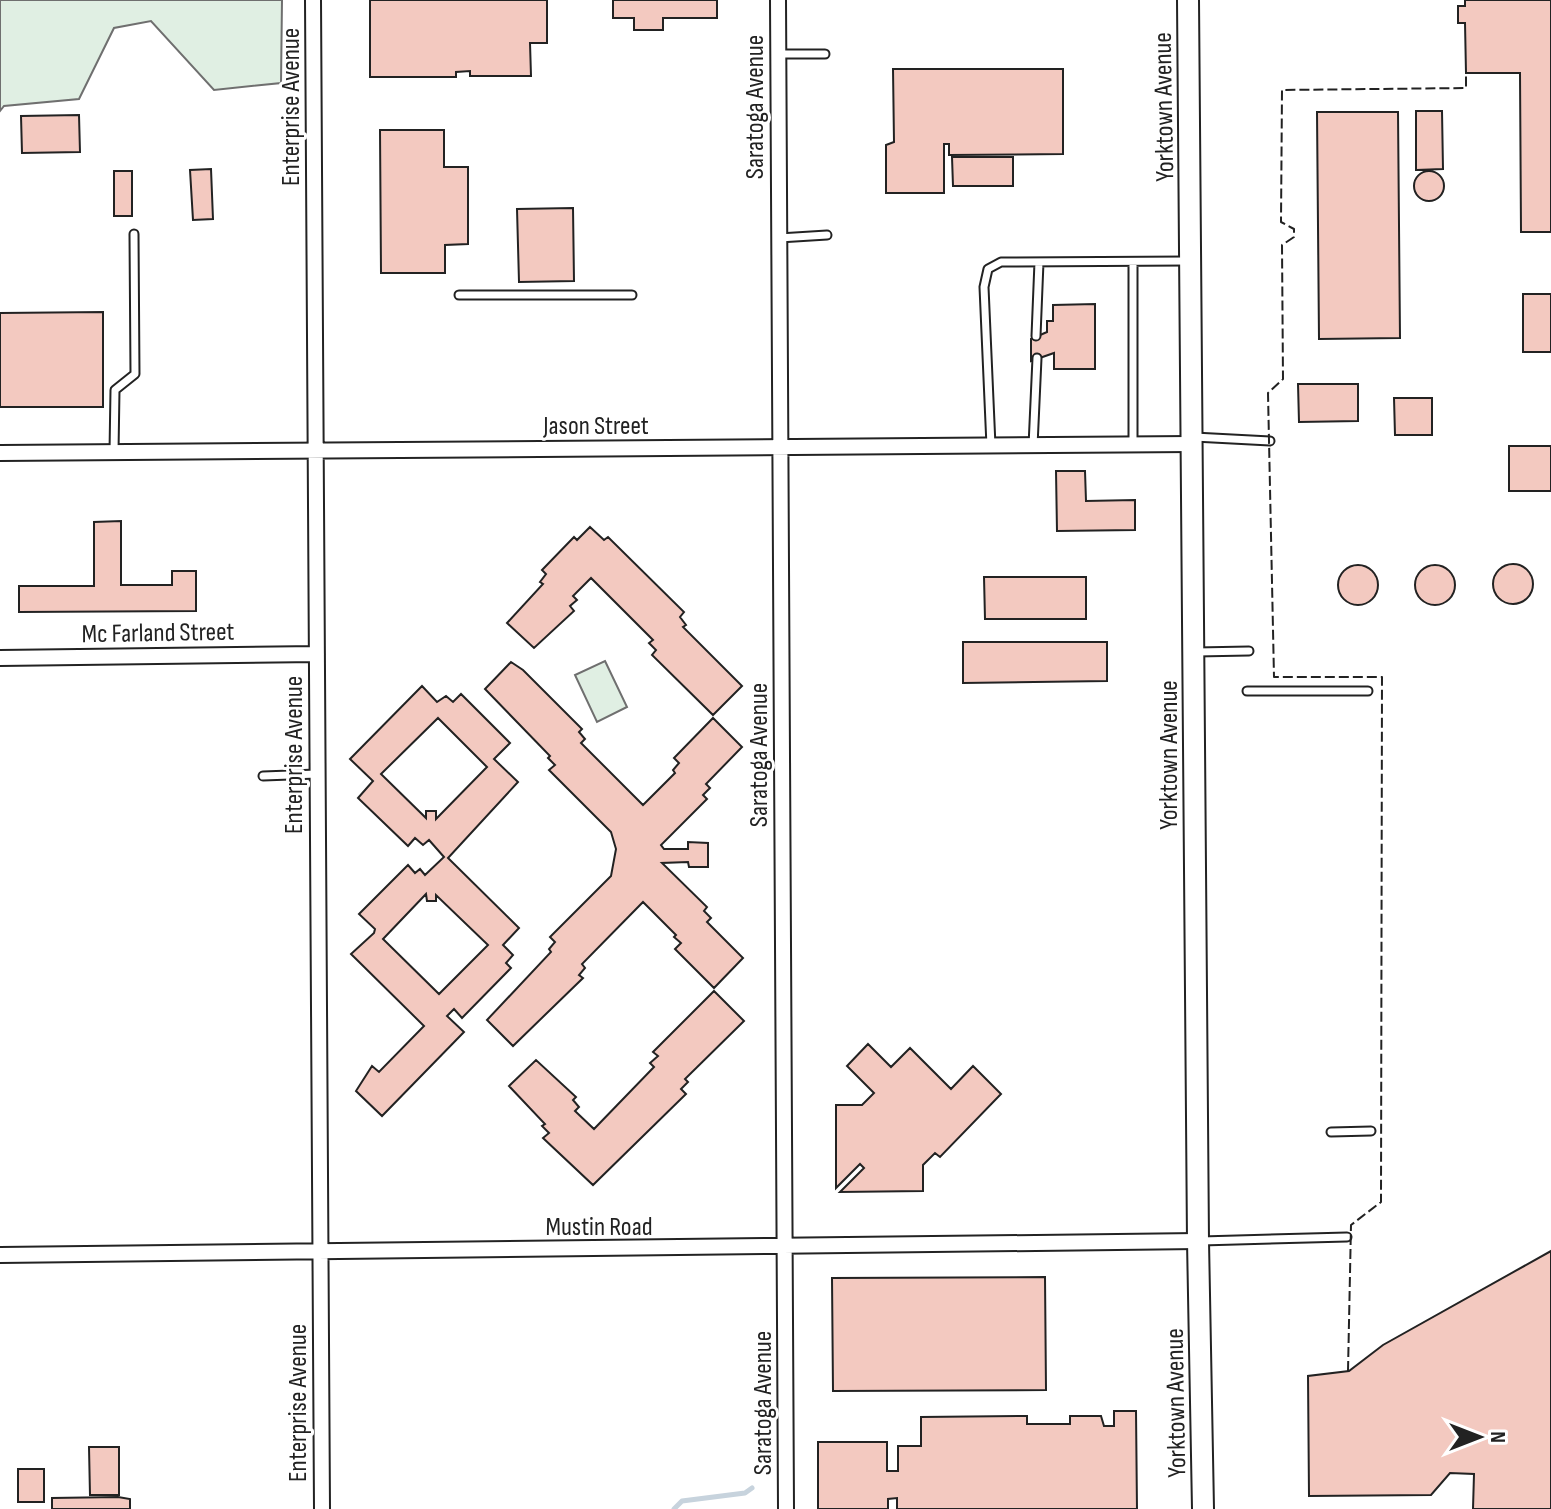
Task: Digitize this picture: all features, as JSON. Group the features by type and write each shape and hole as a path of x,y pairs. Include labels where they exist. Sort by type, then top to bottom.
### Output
{"main road":[{"name":"Yorktown Avenue","path":"1188,0 1203,1509"}],"street":[{"name":"Enterprise Avenue","path":"313,0 322,1509"},
{"name":"Saratoga Avenue","path":"778,0 786,1509"},
{"name":"Jason Street","path":"0,453 1033,446 1192,440"},
{"name":"Mc Farland Street","path":"0,658 317,654"},
{"name":"Mustin Road","path":"0,1255 1198,1241"}],"lane":[{"path":"778,53 825,54"},
{"path":"114,452 115,390 135,374 134,234"},
{"path":"779,238 827,235"},
{"path":"991,446 984,287 988,269 1001,262 1190,261"},
{"path":"1036,336 1039,262"},
{"path":"1133,262 1133,444"},
{"path":"459,295 632,295"},
{"path":"1033,446 1037,358"},
{"path":"1192,440 1270,441"},
{"path":"1193,652 1249,651"},
{"path":"1247,691 1368,691"},
{"path":"263,776 317,774"},
{"path":"1331,1132 1371,1131"},
{"path":"1198,1241 1347,1237"}],"green space":[{"path":"0,0 282,0 281,83 214,90 151,21 114,28 79,99 4,106 0,111"},
{"path":"605,661 627,707 597,722 575,675"}],"building":[{"path":"370,0 547,0 547,43 530,43 531,76 470,76 470,71 456,72 456,77 370,77"},
{"path":"613,0 717,0 717,18 663,18 663,30 634,30 634,18 613,18"},
{"path":"1465,0 1551,0 1551,232 1521,232 1520,73 1466,73 1465,23 1458,23 1458,6 1465,6"},
{"path":"893,69 1063,69 1063,154 949,155 949,144 944,144 944,193 886,193 886,145 894,142"},
{"path":"1416,111 1442,111 1443,169 1416,170"},
{"path":"1317,112 1398,112 1400,338 1319,339"},
{"path":"79,115 80,152 22,153 21,116"},
{"path":"380,130 444,130 444,167 468,167 468,244 445,245 445,273 381,273"},
{"path":"952,157 1013,157 1013,186 953,186"},
{"path":"211,169 213,219 193,220 190,170"},
{"path":"114,171 132,171 132,216 114,216"},
{"path":"1429,171 1439,176 1444,186 1439,196 1429,201 1419,196 1414,186 1419,176"},
{"path":"573,208 574,281 519,282 517,209"},
{"path":"1523,294 1551,294 1551,352 1523,352"},
{"path":"1095,304 1095,369 1054,369 1054,353 1031,361 1031,339 1047,332 1047,321 1053,321 1053,305"},
{"path":"103,312 103,407 0,407 0,313"},
{"path":"1298,384 1358,384 1358,421 1299,422"},
{"path":"1394,398 1432,398 1432,435 1395,435"},
{"path":"1509,446 1551,446 1551,491 1509,491"},
{"path":"1056,471 1085,471 1086,501 1135,500 1135,530 1057,531"},
{"path":"121,521 121,585 172,585 172,571 196,571 196,611 19,612 19,586 94,586 94,522"},
{"path":"590,527 604,540 608,537 684,612 680,617 686,625 683,627 742,686 713,715 652,655 656,650 649,643 653,640 591,578 573,596 577,600 570,606 574,611 534,648 507,623 543,584 540,582 546,574 542,570 574,537 577,540"},
{"path":"1513,564 1527,570 1533,584 1527,598 1513,604 1499,598 1493,584 1499,570"},
{"path":"1358,565 1372,571 1378,585 1372,599 1358,605 1344,599 1338,585 1344,571"},
{"path":"1435,565 1449,571 1455,585 1449,599 1435,605 1421,599 1415,585 1421,571"},
{"path":"984,577 1086,577 1086,619 985,619"},
{"path":"963,642 1107,642 1107,681 963,683"},
{"path":"511,662 523,670 582,729 579,732 585,739 581,743 643,805 675,773 673,770 679,763 674,758 713,718 742,747 706,784 710,788 703,795 707,799 661,845 664,849 688,849 688,842 708,843 708,867 689,867 688,862 662,863 707,907 704,911 711,918 707,922 743,958 714,988 675,949 681,943 674,937 676,935 643,902 582,964 585,968 579,975 583,978 513,1046 487,1020 551,952 549,949 555,942 550,937 611,876 616,849 611,832 549,770 555,765 548,758 550,756 485,689"},
{"path":"422,686 437,702 446,696 453,702 461,694 510,743 494,759 518,782 448,858 519,928 503,945 513,955 506,963 511,968 462,1018 454,1009 447,1016 464,1032 382,1116 356,1091 372,1066 379,1072 424,1026 351,954 375,929 359,914 408,865 415,873 420,869 425,875 444,857 429,840 423,845 415,838 408,846 358,798 373,781 350,759","holes":["438,718 487,767 436,819 436,811 426,811 426,818 381,774","426,894 427,901 436,901 436,895 488,945 439,994 383,939"]},
{"path":"714,991 744,1021 685,1079 688,1082 681,1089 686,1094 593,1185 543,1138 549,1133 542,1126 545,1124 509,1086 536,1060 576,1097 573,1100 579,1107 575,1111 594,1129 654,1067 650,1063 658,1056 653,1052"},
{"path":"868,1044 891,1067 910,1048 951,1089 973,1066 1001,1094 940,1157 935,1153 923,1165 923,1191 840,1192 864,1168 860,1164 836,1188 836,1105 862,1105 874,1093 847,1066"},
{"path":"1551,1251 1551,1509 1473,1509 1474,1474 1450,1473 1431,1495 1309,1496 1308,1376 1349,1371 1383,1345"},
{"path":"1045,1277 1046,1390 833,1391 832,1278"},
{"path":"1114,1411 1136,1411 1137,1509 897,1509 897,1498 888,1499 888,1509 818,1509 818,1442 887,1442 887,1471 898,1471 898,1446 921,1446 921,1417 1027,1416 1027,1424 1070,1424 1070,1416 1101,1416 1104,1426 1114,1426"},
{"path":"89,1447 119,1447 119,1495 90,1495"},
{"path":"18,1469 44,1469 44,1502 18,1502"},
{"path":"52,1498 130,1499 130,1509 52,1509"}],"waterway":[{"path":"674,1509 682,1501 745,1493 752,1488"}],"fence":[{"path":"1348,1371 1351,1225 1381,1202 1382,677 1274,677 1268,393 1283,379 1282,245 1294,237 1294,229 1281,222 1282,90 1466,88 1466,73"}]}
